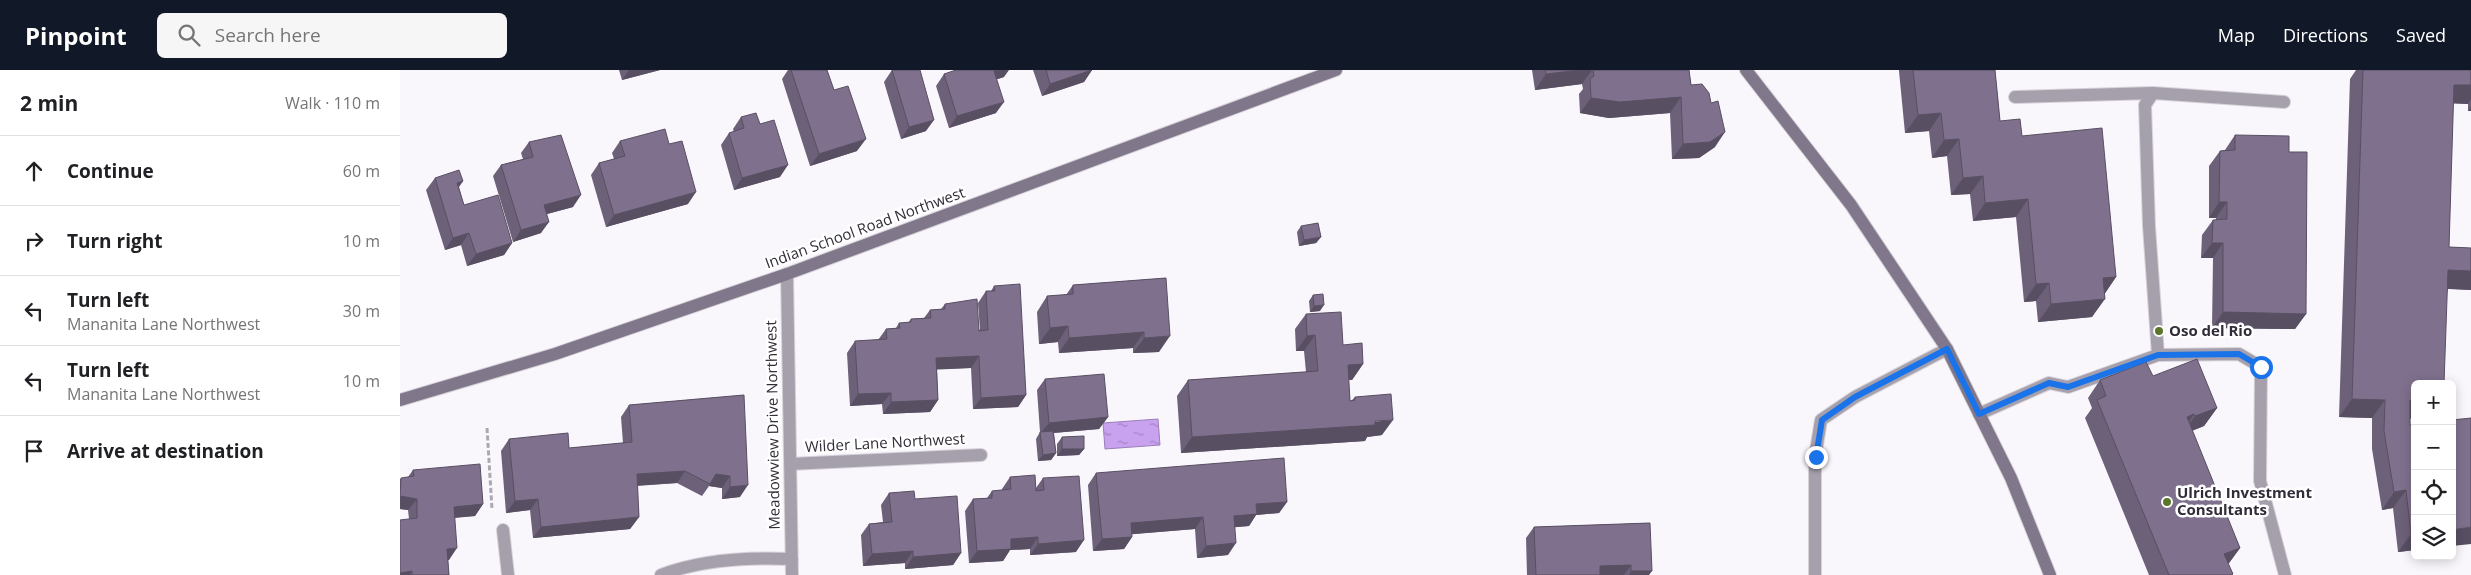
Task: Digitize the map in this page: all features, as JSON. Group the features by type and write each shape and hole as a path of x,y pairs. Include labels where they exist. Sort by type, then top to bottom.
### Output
{"main road":[{"name":"Indian School Road Northwest","path":"400,400 555,354 787,274 1336,70"},
{"path":"1746,70 1851,205 1947,349 2012,478 2050,575"}],"street":[{"path":"2153,93 2145,105 2149,226 2158,355"},
{"path":"2015,97 2153,93 2284,102"},
{"name":"Meadowview Drive Northwest","path":"787,274 792,575"},
{"path":"1815,575 1816,457 1822,420 1855,397 1947,349"},
{"path":"1979,414 2049,383 2068,387 2158,355 2239,354 2261,367 2260,481 2285,575"},
{"name":"Wilder Lane Northwest","path":"790,464 981,455"},
{"path":"503,530 508,575"},
{"path":"661,575 683,567 724,561 792,559"}],"path":[{"path":"487,428 493,520 503,530"}],"water":[{"path":"1158,419 1160,445 1105,449 1103,423"}],"building":[{"path":"791,70 827,70 834,90 848,86 866,139 819,154"},
{"path":"892,70 920,70 934,120 909,127"},
{"path":"956,70 998,70 994,71 1004,102 957,116 944,74"},
{"path":"1046,70 1092,70 1050,84"},
{"path":"1545,70 1581,70 1546,74"},
{"path":"1593,70 1689,70 1691,85 1702,84 1709,93 1711,103 1718,101 1725,132 1710,142 1683,144 1681,97 1620,102 1591,98 1590,79 1594,76"},
{"path":"1913,70 1995,70 2000,121 2020,119 2022,136 2102,128 2116,277 2103,278 2105,299 2051,304 2049,283 2036,284 2028,199 1985,203 1983,176 1963,178 1959,139 1944,140 1941,113 1918,115"},
{"path":"2363,70 2471,70 2471,85 2454,85 2449,247 2471,248 2471,271 2448,270 2444,380 2411,380 2411,534 2406,490 2394,492 2384,431 2385,400 2352,399"},
{"path":"756,113 760,124 774,120 788,165 742,178 729,133 744,128 741,117"},
{"path":"665,129 669,144 682,141 696,192 614,215 599,163 625,156 620,141"},
{"path":"561,135 581,195 544,205 549,222 521,230 501,165 533,157 529,142"},
{"path":"2235,135 2289,136 2289,152 2307,152 2306,314 2223,312 2223,243 2212,243 2213,220 2227,219 2227,202 2219,202 2220,151 2235,150"},
{"path":"459,170 463,181 457,183 464,205 498,195 512,243 476,254 469,233 453,238 435,178"},
{"path":"1318,223 1321,237 1304,240 1301,226"},
{"path":"1166,278 1170,336 1144,338 1144,332 1069,338 1068,326 1050,328 1047,296 1073,294 1073,285"},
{"path":"1020,284 1026,395 981,398 979,356 936,358 938,400 891,402 891,393 858,394 855,341 887,339 886,329 900,328 899,323 911,322 911,319 931,318 930,310 945,309 945,304 977,299 979,331 988,330 986,291 995,291 994,286"},
{"path":"1323,294 1324,305 1314,306 1313,295"},
{"path":"1341,312 1343,345 1362,343 1363,364 1348,365 1350,401 1355,400 1355,397 1391,394 1393,420 1375,421 1375,425 1192,437 1188,380 1318,371 1315,335 1307,336 1306,314"},
{"path":"2197,359 2217,408 2187,417 2240,548 2224,554 2233,574 2231,575 2169,575 2097,400 2106,396 2100,380 2146,362 2153,376"},
{"path":"1104,374 1108,417 1049,423 1045,379"},
{"path":"744,395 748,485 730,487 730,476 716,474 710,484 685,471 637,474 639,517 541,527 538,499 515,501 509,439 568,433 569,448 632,442 629,405"},
{"path":"2471,418 2471,527 2456,529 2456,425 2456,420"},
{"path":"1053,431 1056,453 1043,455 1040,432"},
{"path":"1084,436 1084,449 1062,449 1062,437"},
{"path":"1284,458 1287,502 1256,504 1257,514 1234,516 1236,543 1206,546 1203,517 1131,523 1132,537 1102,539 1096,473"},
{"path":"480,464 483,504 454,507 457,548 447,549 449,575 412,575 412,571 400,573 400,520 417,518 417,499 400,496 401,478 414,476 413,470"},
{"path":"1035,475 1036,491 1044,490 1043,478 1079,476 1084,540 1038,544 1038,537 1011,539 1011,549 977,551 973,499 992,498 992,491 1011,489 1010,477"},
{"path":"914,491 915,499 957,496 961,553 913,557 913,551 872,554 869,524 892,522 889,493"},
{"path":"1650,523 1652,571 1631,571 1631,565 1600,566 1600,575 1536,575 1534,527"}],"place":[{"name":"Oso del Rio","path":"2159,331"},
{"name":"Ulrich Investment Consultants","path":"2167,502"}],"route":[{"path":"1816,457 1822,420 1855,397 1947,349 1979,414 2049,383 2068,387 2158,355 2239,354 2261,367"}]}
